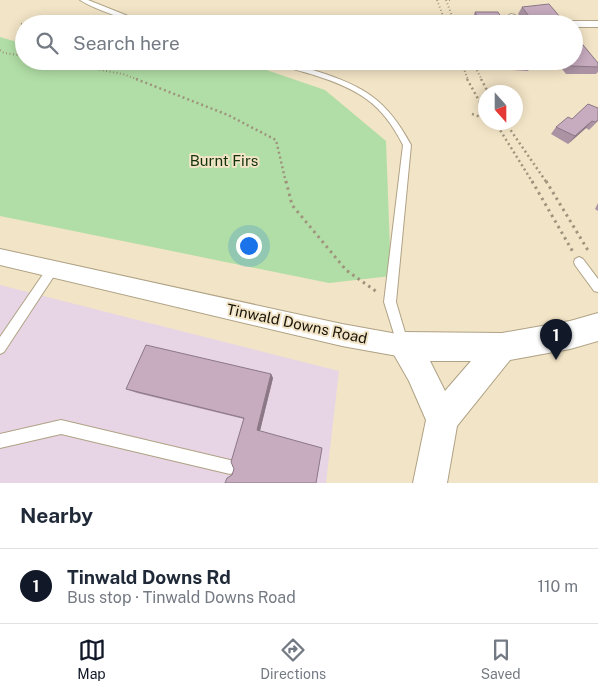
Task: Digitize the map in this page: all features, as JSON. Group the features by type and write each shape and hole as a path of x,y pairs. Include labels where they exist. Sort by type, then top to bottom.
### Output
{"street":[{"path":"583,24 598,24"},
{"name":"Tinwald Downs Road","path":"0,257 342,335 403,346 502,347 570,335 598,327"},
{"path":"403,346 419,371 442,418"},
{"path":"430,483 442,418 502,347"}],"lane":[{"path":"83,0 121,15"},
{"path":"304,70 361,91 383,107 399,126 407,145 390,302 403,346"},
{"path":"578,262 598,288"},
{"path":"0,348 52,270"},
{"path":"0,441 61,427 230,467"}],"path":[{"path":"438,0 443,15"},
{"path":"448,0 452,15"},
{"path":"0,50 4,53 15,55"},
{"path":"101,70 123,74 228,115 276,140 292,205 346,270 390,302"},
{"path":"464,70 478,99"},
{"path":"477,70 484,85"},
{"path":"472,114 478,116"},
{"path":"501,130 578,262"},
{"path":"511,130 556,196 593,259"}],"shaded area":[{"path":"0,285 339,371 326,483 0,483"}],"green space":[{"name":"Burnt Firs","path":"0,37 15,41 15,70 266,70 325,90 386,141 391,276 329,283 0,216"}],"building":[{"path":"549,4 558,15 528,15 522,7"},
{"path":"475,12 498,12 500,15 476,15"},
{"path":"583,45 598,63 598,67 583,66"},
{"path":"588,104 598,108 598,120 592,121 575,136 556,127 568,117 572,119"},
{"path":"146,345 271,374 257,430 322,448 316,483 225,483 227,478 232,475 234,469 231,462 244,418 126,389"}],"place":[{"name":"Tinwald Downs Rd","path":"556,360"}]}
